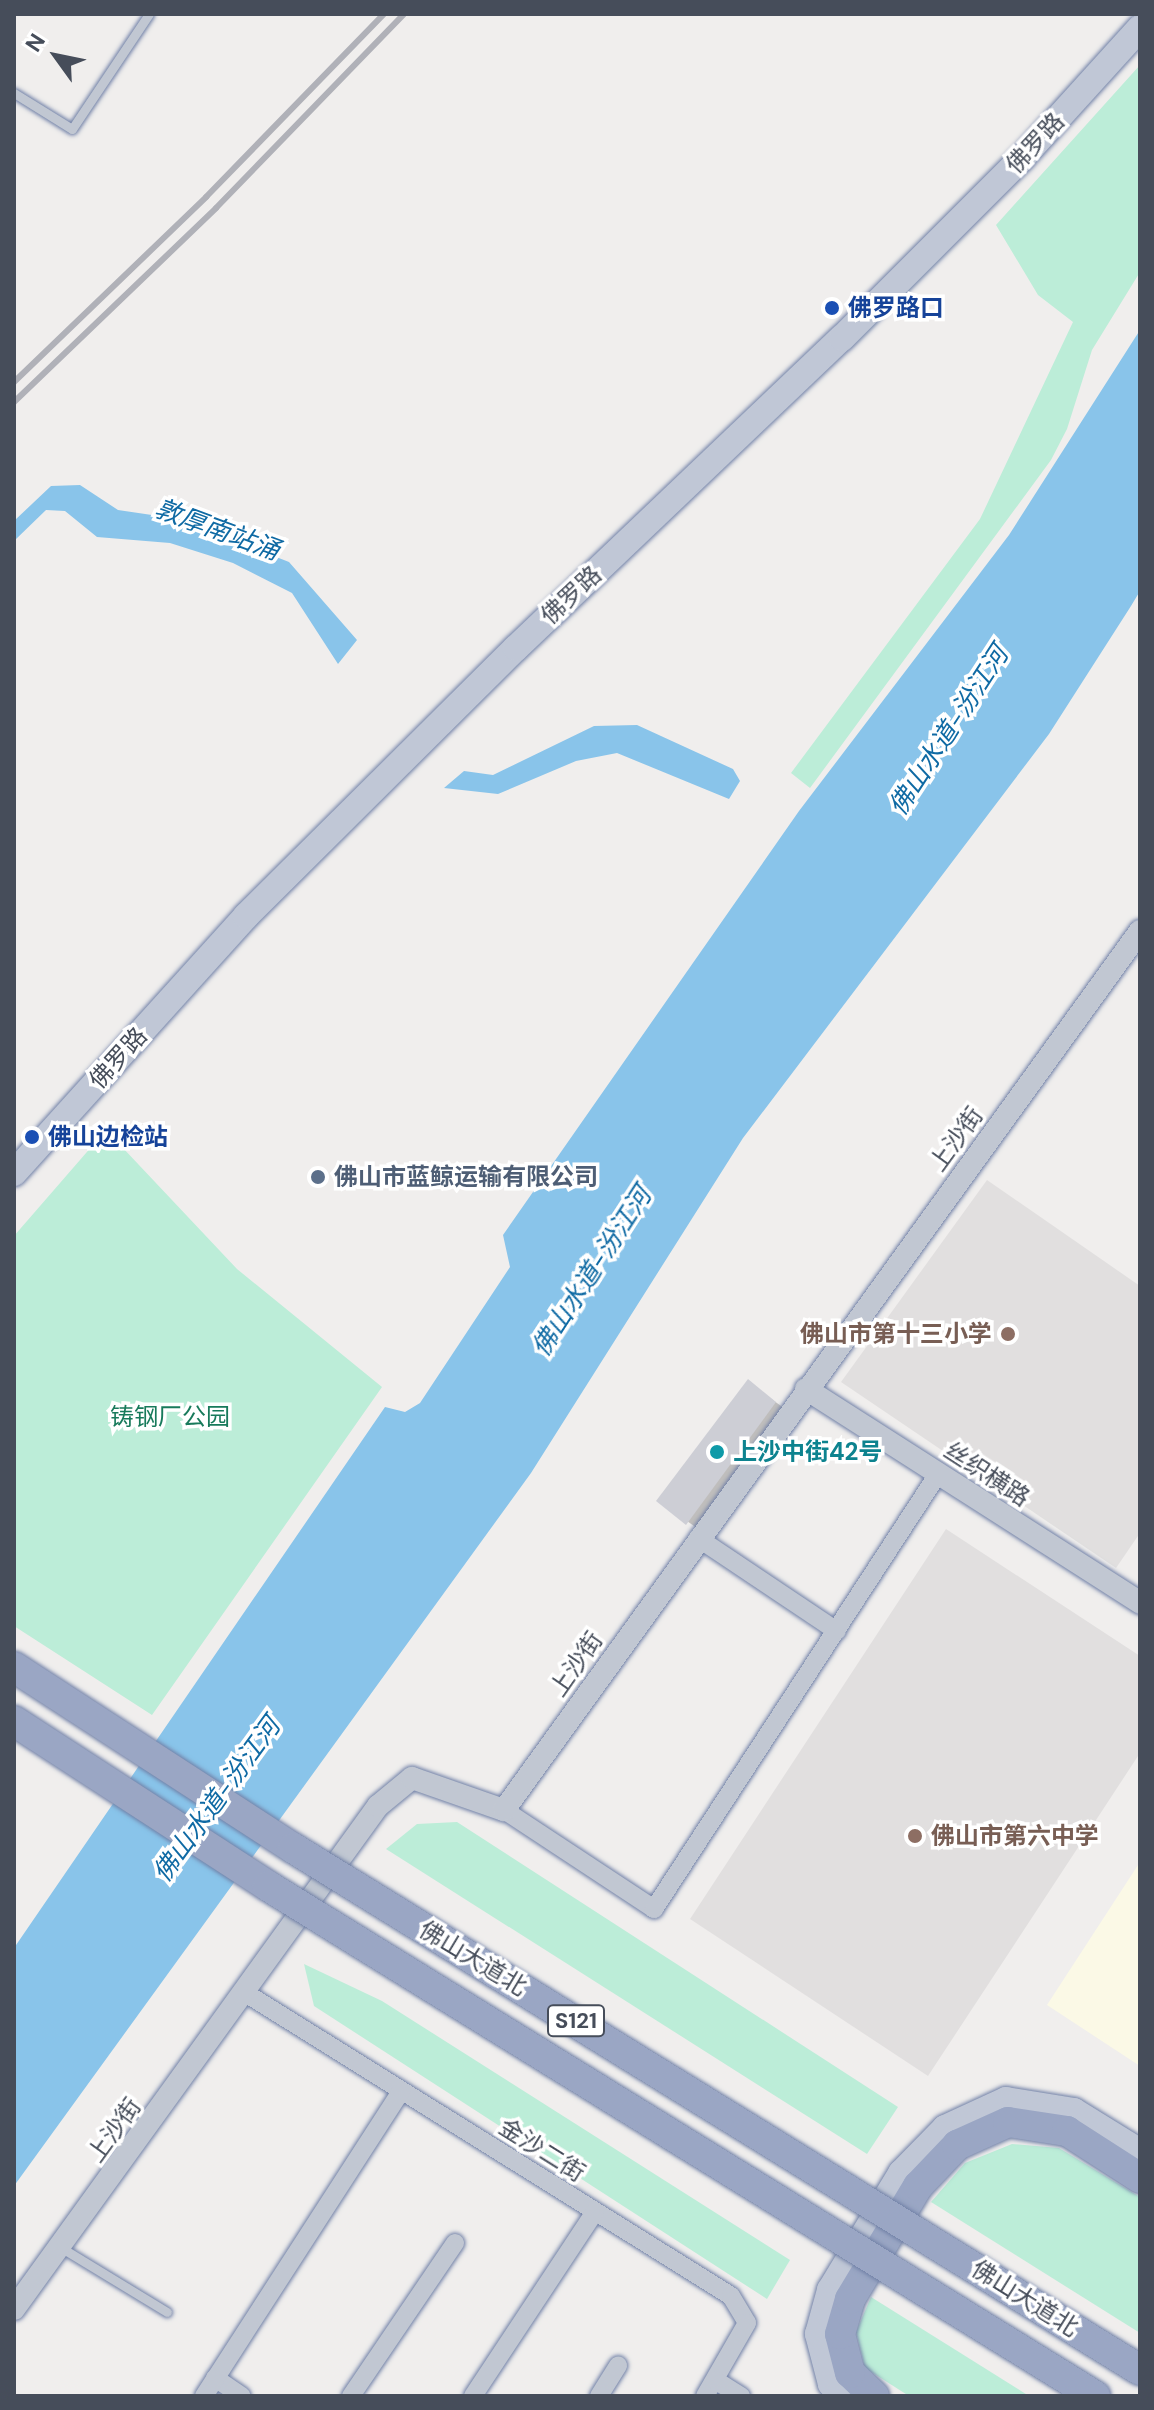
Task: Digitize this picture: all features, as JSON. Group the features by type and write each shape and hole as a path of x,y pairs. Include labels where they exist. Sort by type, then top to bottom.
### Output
{"highway":[{"name":"佛山大道北","path":"14,1667 293,1848 1140,2370"},
{"name":"佛山大道北","path":"14,1721 268,1886 1095,2396"},
{"path":"874,2396 850,2373 840,2334 850,2299 918,2186 957,2145 1008,2122 1067,2131 1140,2178"}],"main road":[{"name":"佛罗路","path":"14,1173 246,916 516,648 853,327 1022,158 1140,28"},
{"path":"844,2396 831,2384 818,2334 830,2290 901,2173 945,2128 1006,2100 1074,2111 1140,2152"}],"street":[{"name":"上沙街","path":"14,2309 247,1994 276,1943 378,1806 412,1778 504,1810 1140,931"},
{"name":"丝织横路","path":"806,1389 1140,1603"},
{"path":"504,1810 654,1909 938,1474"},
{"path":"698,1538 837,1631"},
{"name":"金沙二街","path":"247,1994 731,2296 747,2323 715,2380"},
{"path":"204,2396 401,2091"},
{"path":"473,2396 595,2212"},
{"path":"351,2396 455,2243"},
{"path":"599,2396 618,2366"},
{"path":"215,2378 242,2396"},
{"path":"705,2396 715,2380 741,2396"}],"lane":[{"path":"14,93 72,129 149,14"},
{"path":"60,2247 167,2312"}],"shaded area":[{"name":"佛山市第十三小学","path":"987,1180 1140,1286 1140,1533 1116,1568 841,1382"},
{"name":"佛山市第六中学","path":"946,1529 1140,1656 1140,1753 928,2076 690,1919"},
{"path":"1140,1862 1140,2066 1047,2005"}],"green space":[{"path":"1140,65 1140,272 1092,350 1067,429 1051,460 810,788 791,773 980,519 1073,322 1038,295 996,225"},
{"name":"铸钢厂公园","path":"106,1130 237,1269 382,1387 152,1715 14,1626 14,1236"},
{"path":"457,1822 898,2107 867,2154 386,1849 417,1824"},
{"path":"304,1964 382,2001 790,2260 767,2299 314,2006"},
{"path":"1012,2144 1059,2148 1140,2197 1140,2333 931,2202 965,2163"},
{"path":"871,2297 1029,2396 909,2396 865,2368 856,2332"}],"water":[{"name":"佛山水道-汾江河","path":"1140,330 1140,591 1131,606 1049,734 743,1138 531,1473 14,2186 14,1948 385,1407 405,1412 420,1403 510,1267 503,1235 799,811 1009,535"},
{"path":"80,485 118,510 179,519 289,562 357,640 338,664 292,593 233,563 170,543 97,537 65,511 46,510 14,541 14,521 51,486"},
{"path":"637,725 733,769 740,781 729,799 617,753 576,761 498,794 444,788 464,771 493,775 594,726"}],"building":[{"name":"上沙中街42号","path":"748,1379 776,1402 686,1525 656,1501"}],"railway":[{"path":"14,382 206,197 384,14"},
{"path":"14,402 216,208 404,14"}],"place":[{"name":"佛罗路口","path":"832,308"},
{"name":"佛山边检站","path":"32,1137"},
{"name":"佛山市蓝鲸运输有限公司","path":"318,1177"},
{"name":"佛山市第十三小学","path":"1008,1334"},
{"name":"上沙中街42号","path":"717,1452"},
{"name":"佛山市第六中学","path":"915,1836"}],"water label":[{"name":"敦厚南站涌","path":"217,530"}]}
